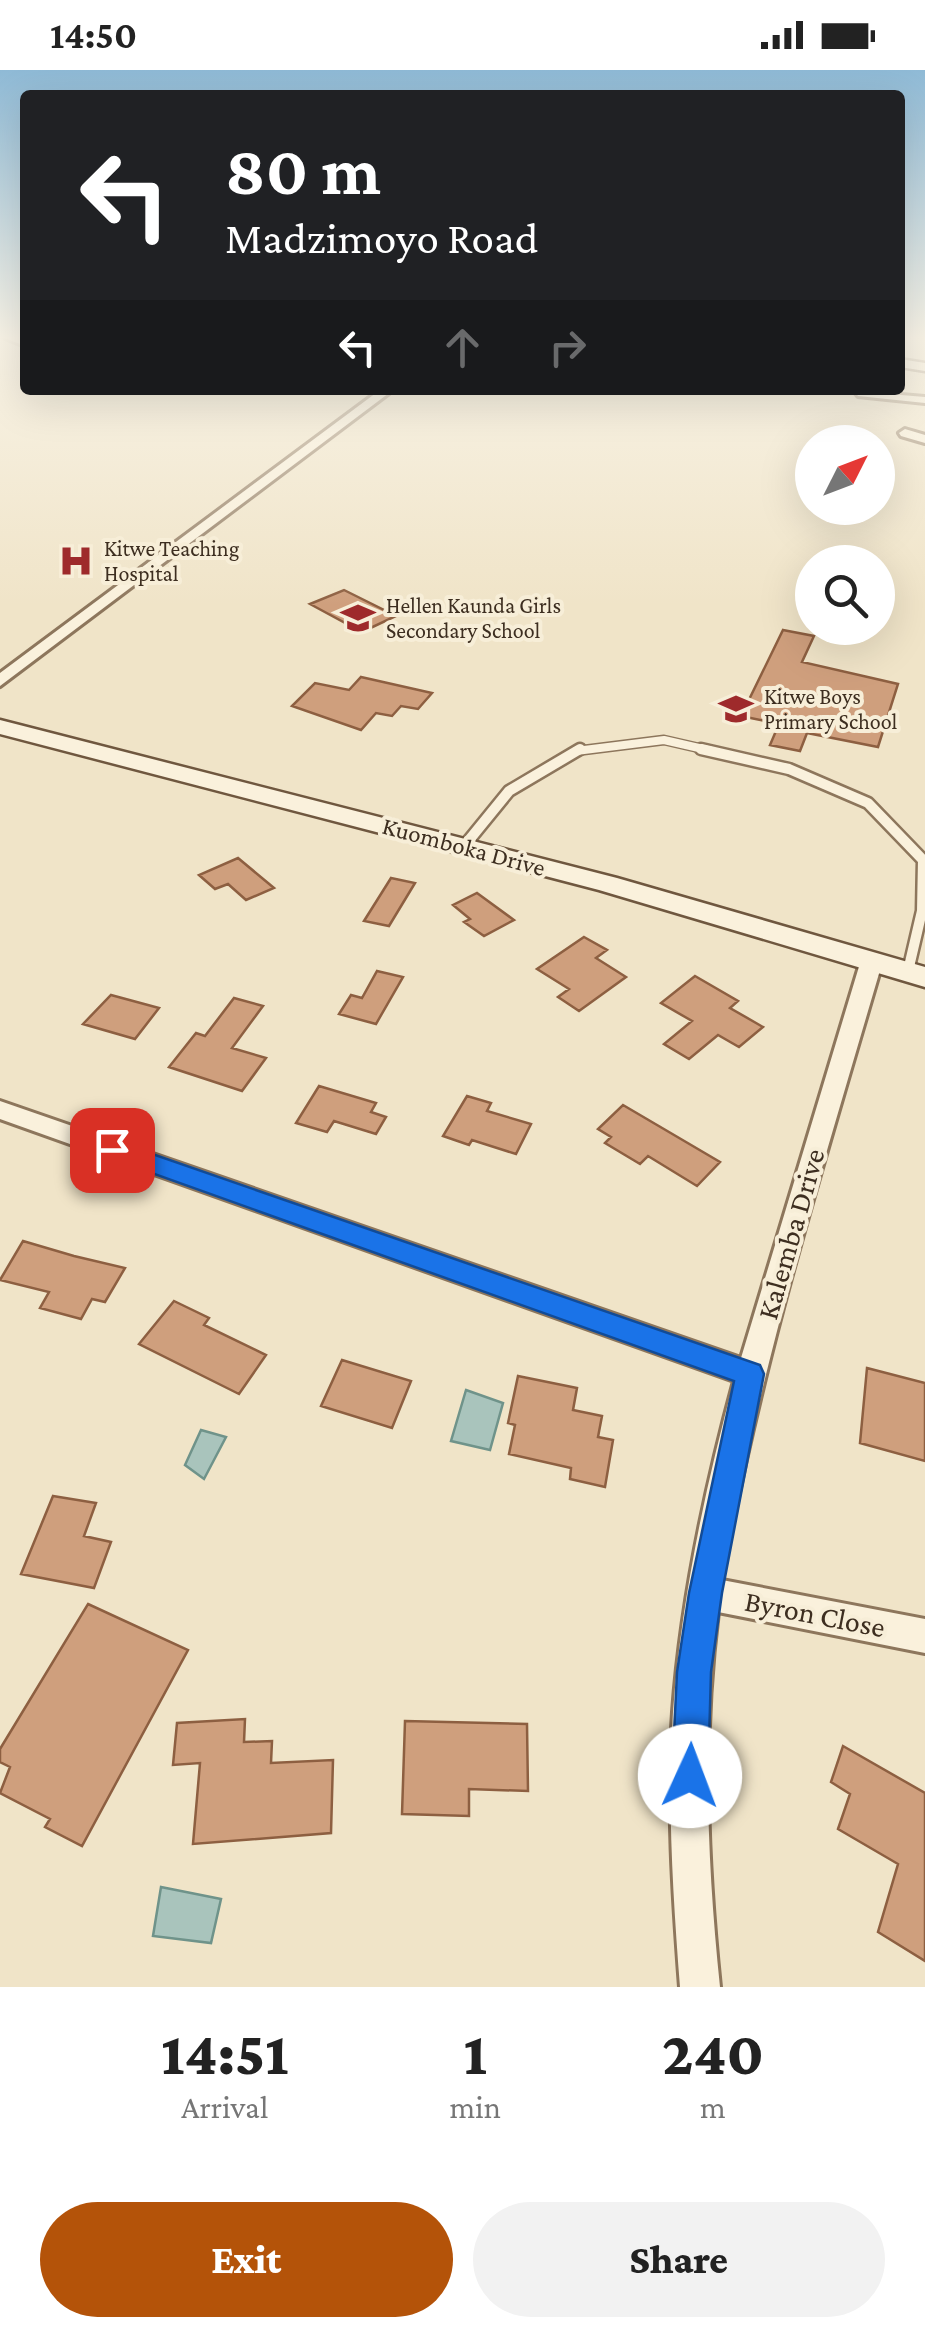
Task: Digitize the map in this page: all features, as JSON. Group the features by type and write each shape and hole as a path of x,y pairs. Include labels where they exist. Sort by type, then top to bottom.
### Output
{"main road":[{"name":"Kuomboka Drive","path":"0,727 465,845 916,974"}],"street":[{"path":"0,680 340,425"},
{"path":"905,432 925,440"},
{"name":"Kalemba Drive","path":"700,1987 687,1845 694,1672 706,1593 750,1374 872,960"},
{"path":"0,1110 750,1374"},
{"name":"Byron Close","path":"706,1593 925,1636"}],"lane":[{"path":"465,845 509,790 581,748 664,740 789,769 868,803 923,860 916,974"}],"water":[{"path":"466,1390 503,1403 490,1450 451,1441"},
{"path":"201,1430 226,1437 204,1479 185,1465"},
{"path":"161,1887 221,1899 211,1943 153,1936"}],"building":[{"path":"344,590 396,616 362,632 310,604"},
{"path":"783,630 795,632 795,645 810,645 802,662 898,684 878,747 807,733 800,751 770,745 779,724 741,716"},
{"path":"361,677 432,693 418,709 401,706 392,716 376,713 361,730 292,706 315,683 349,690"},
{"path":"238,858 274,888 246,900 228,884 215,889 199,875"},
{"path":"391,878 415,883 389,926 364,921"},
{"path":"477,893 514,920 484,936 464,922 470,919 453,905"},
{"path":"584,937 607,950 596,958 626,977 579,1011 558,997 569,989 537,969"},
{"path":"377,971 403,977 376,1024 339,1014 351,995 362,998"},
{"path":"695,976 738,1001 730,1008 763,1027 739,1047 718,1035 689,1059 664,1044 692,1021 661,1003"},
{"path":"111,995 159,1008 135,1039 83,1024"},
{"path":"234,998 263,1006 232,1048 266,1058 242,1091 169,1067 196,1033 205,1036"},
{"path":"319,1086 376,1103 371,1112 386,1117 376,1134 334,1121 327,1132 296,1123"},
{"path":"467,1096 491,1103 487,1111 531,1124 516,1154 472,1140 469,1145 443,1136"},
{"path":"623,1105 720,1162 697,1186 648,1156 640,1164 605,1143 611,1137 598,1129"},
{"path":"23,1241 125,1268 105,1302 92,1299 81,1319 40,1308 49,1292 0,1280"},
{"path":"174,1301 209,1318 204,1325 266,1355 239,1394 139,1344"},
{"path":"342,1360 411,1381 392,1428 321,1406"},
{"path":"867,1368 925,1383 925,1461 860,1443"},
{"path":"518,1376 577,1388 573,1410 602,1416 598,1437 613,1440 605,1487 570,1479 571,1468 509,1454 515,1425 508,1423"},
{"path":"53,1496 96,1503 84,1536 111,1542 94,1588 21,1574"},
{"path":"88,1604 188,1650 82,1846 45,1827 50,1819 0,1793 10,1767 0,1762 0,1749"},
{"path":"245,1719 244,1742 272,1741 271,1763 333,1760 331,1833 193,1844 200,1763 173,1765 177,1723"},
{"path":"405,1721 527,1724 528,1791 469,1789 469,1816 402,1814"},
{"path":"843,1746 925,1793 925,1961 878,1932 898,1864 838,1829 850,1794 831,1782"}],"place":[{"name":"Kitwe Teaching Hospital","path":"76,561"},
{"name":"Hellen Kaunda Girls Secondary School","path":"358,618"},
{"name":"Kitwe Boys Primary School","path":"736,709"}],"route":[{"path":"112,1150 750,1374 694,1672 690,1776"}]}
